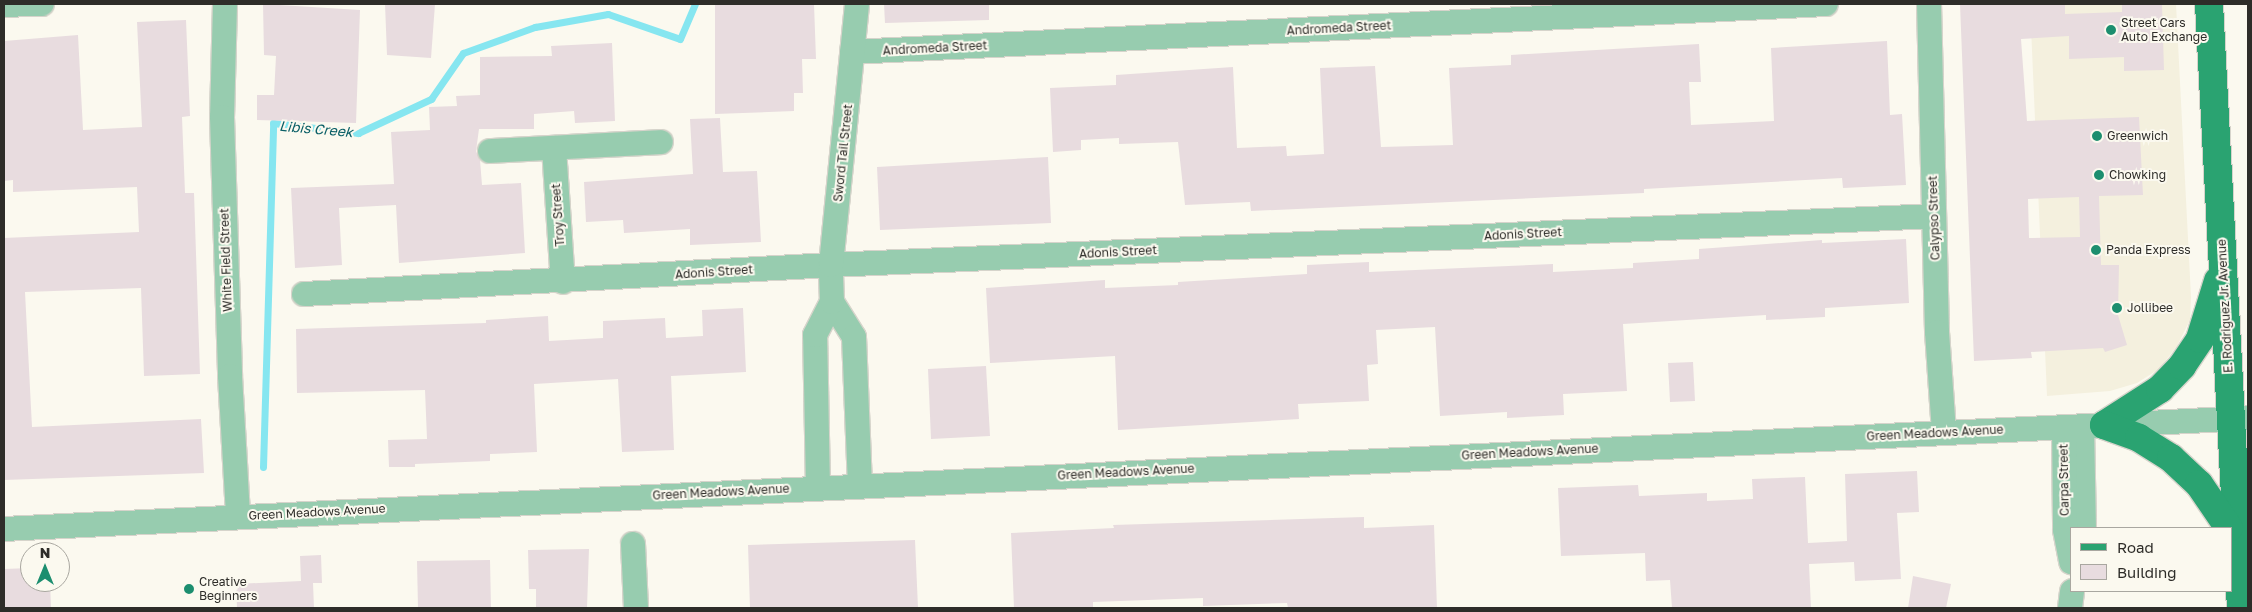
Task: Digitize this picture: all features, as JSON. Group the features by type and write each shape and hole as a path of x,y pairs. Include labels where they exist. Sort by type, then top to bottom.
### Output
{"main road":[{"name":"E. Rodriguez Jr. Avenue","path":"2209,4 2224,265 2240,418 2233,536 2241,608"},
{"path":"2083,426 2160,389 2182,366 2200,339 2224,265"},
{"path":"2083,426 2139,438 2171,458 2199,484 2227,527"}],"street":[{"path":"4,5 42,4"},
{"name":"White Field Street","path":"225,4 222,127 230,376 238,516"},
{"name":"Sword Tail Street","path":"818,487 815,335 832,302 831,265 857,4"},
{"name":"Andromeda Street","path":"852,52 1826,4"},
{"name":"Calypso Street","path":"1930,4 1934,216 1944,432"},
{"path":"490,151 661,142"},
{"name":"Troy Street","path":"554,148 563,282"},
{"name":"Adonis Street","path":"304,294 563,282 831,265 1934,216"},
{"path":"832,302 854,337 860,485"},
{"name":"Green Meadows Avenue","path":"4,529 818,487 2240,418"},
{"name":"Carpa Street","path":"2083,426 2084,527"},
{"name":"Carpa Street","path":"2070,557 2065,530 2083,426"},
{"path":"634,544 636,608"},
{"path":"2070,608 2072,592"}],"shaded area":[{"path":"2030,4 2176,4 2191,297 2190,320 2177,346 2159,369 2137,383 2110,391 2047,396"}],"building":[{"path":"263,4 360,10 356,123 257,120 257,95 274,95 276,56 264,55"},
{"path":"385,4 435,4 431,58 387,55"},
{"path":"715,4 814,4 816,59 802,59 803,93 794,93 794,111 715,114"},
{"path":"884,4 989,4 989,20 885,23"},
{"path":"1960,4 2065,4 2065,14 2122,12 2122,4 2162,4 2164,70 2124,71 2124,57 2069,59 2069,36 2021,39 2027,121 2139,117 2143,195 2099,196 2101,265 2119,265 2118,315 2127,345 2105,352 2103,348 2031,352 2032,358 1974,361","holes":["2079,197 2080,237 2029,238 2028,199"]},
{"path":"186,20 190,116 182,117 185,193 194,193 200,374 144,376 141,288 25,292 32,427 201,419 204,473 4,480 4,238 139,232 137,187 13,192 13,180 4,181 4,41 78,35 83,130 142,127 137,22"},
{"path":"1887,41 1890,115 1902,114 1906,185 1843,188 1842,178 1644,189 1644,193 1251,211 1250,202 1185,205 1178,142 1119,144 1119,138 1081,140 1081,150 1053,152 1050,88 1116,85 1116,75 1233,67 1237,148 1286,146 1287,156 1324,154 1320,68 1375,66 1381,147 1453,145 1449,68 1511,65 1511,55 1699,44 1701,82 1689,82 1691,125 1774,121 1771,48"},
{"path":"612,43 615,121 575,123 574,111 534,114 534,129 479,129 476,151 480,160 482,185 521,183 525,253 399,263 396,205 339,208 342,265 295,268 291,188 394,184 391,132 430,130 429,107 457,106 456,96 480,95 480,57 552,56 551,46"},
{"path":"720,118 723,172 757,171 761,242 690,245 690,229 624,233 623,220 586,222 584,182 693,174 690,119"},
{"path":"1048,157 1051,223 880,230 877,167"},
{"path":"1906,239 1909,303 1825,308 1825,317 1766,320 1766,315 1623,324 1627,391 1563,394 1564,415 1507,418 1507,412 1440,416 1435,327 1376,330 1378,364 1367,365 1369,401 1298,404 1299,419 1118,430 1115,356 990,363 986,288 1105,280 1105,288 1178,285 1178,282 1307,274 1307,265 1369,262 1369,272 1553,264 1553,272 1633,268 1633,263 1699,259 1699,249 1822,240 1822,243"},
{"path":"743,308 746,372 671,376 674,450 622,452 618,379 534,384 537,452 490,454 490,461 415,464 415,467 389,467 388,440 427,439 425,390 297,393 296,329 486,323 486,320 548,316 549,341 603,338 603,321 665,318 666,338 703,336 702,310"},
{"path":"1693,362 1695,401 1670,402 1668,363"},
{"path":"986,366 990,436 931,439 928,369"},
{"path":"1917,471 1919,512 1897,513 1901,579 1855,581 1854,562 1809,564 1811,608 1672,608 1670,580 1646,581 1645,553 1561,556 1558,488 1638,485 1639,496 1707,493 1707,501 1753,499 1752,479 1805,477 1808,543 1847,541 1845,474"},
{"path":"1364,517 1364,528 1434,525 1437,608 1288,608 1287,603 1203,606 1203,598 1093,602 1093,608 1014,608 1011,533 1114,528 1113,525"},
{"path":"915,540 918,608 750,608 748,545"},
{"path":"589,549 587,608 536,608 536,589 529,589 528,550"},
{"path":"321,555 322,583 313,583 314,608 237,608 236,584 301,581 300,556"},
{"path":"490,560 491,608 418,608 417,561"},
{"path":"20,568 20,592 50,592 51,608 4,608 4,569"},
{"path":"1913,576 1951,584 1946,608 1908,608"}],"waterway":[{"name":"Libis Creek","path":"263,467 273,123 358,133 431,99 463,53 535,27 608,14 680,39 695,4"}],"place":[{"name":"Street Cars Auto Exchange","path":"2111,30"},
{"name":"Greenwich","path":"2097,136"},
{"name":"Chowking","path":"2099,175"},
{"name":"Panda Express","path":"2096,250"},
{"name":"Jollibee","path":"2117,308"},
{"name":"Creative Beginners","path":"189,589"}]}
